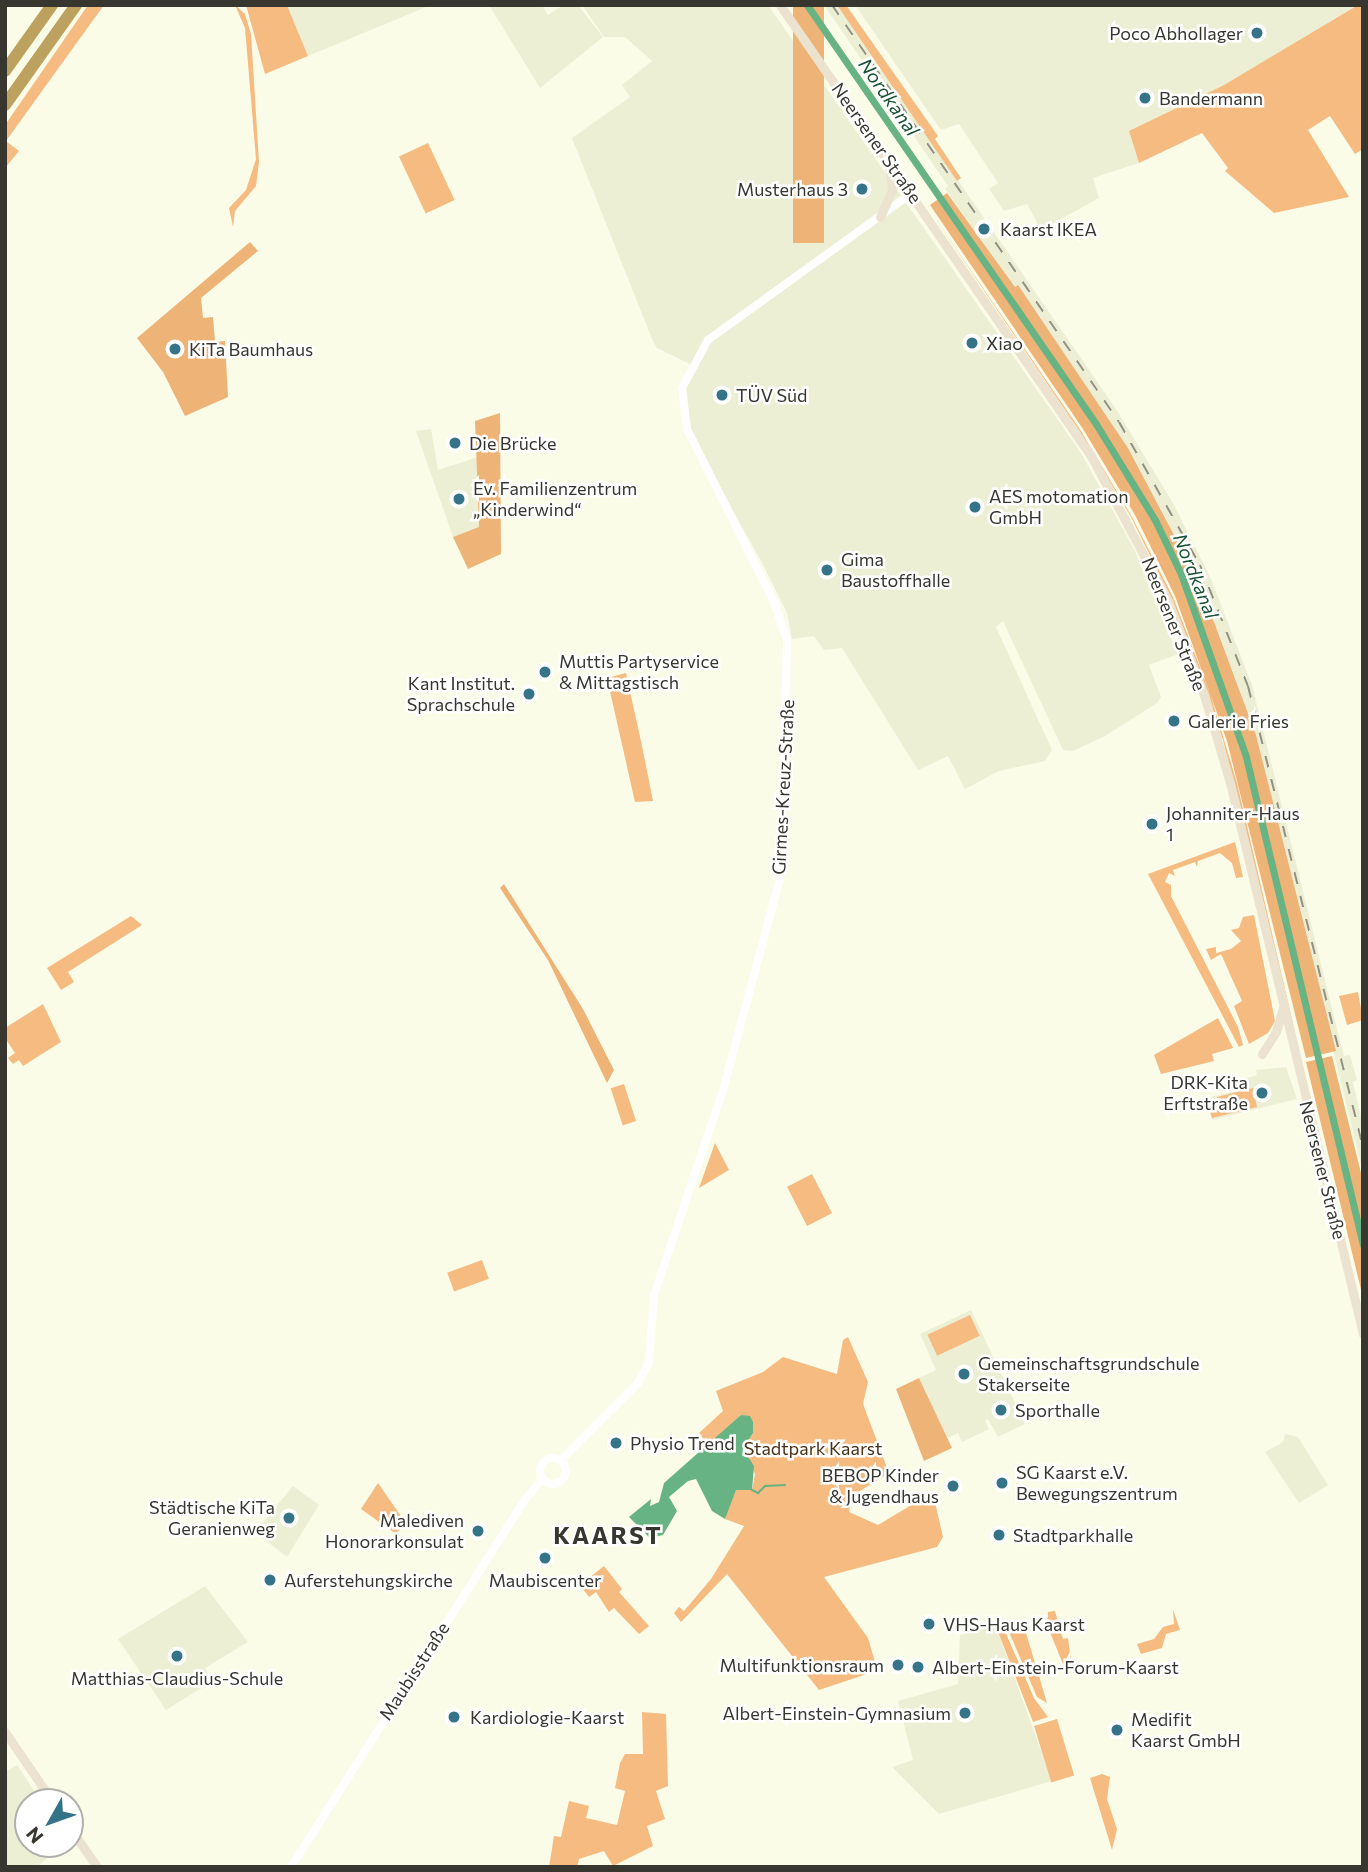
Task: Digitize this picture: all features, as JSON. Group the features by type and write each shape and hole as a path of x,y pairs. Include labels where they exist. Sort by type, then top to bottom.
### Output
{"highway":[{"path":"5,71 52,5"},
{"path":"5,105 76,5"}],"main road":[{"name":"Neersener Straße","path":"780,5 1091,456 1168,600 1216,735 1363,1334"},
{"path":"880,217 892,190 888,159"},
{"path":"1262,1054 1276,1032 1283,1006"},
{"path":"5,1732 43,1788"},
{"path":"84,1848 97,1867"}],"street":[{"name":"Girmes-Kreuz-Straße","path":"561,1460 638,1383 649,1362 654,1295 723,1090 780,879 787,641 775,604 687,429 682,388 708,340 912,194"},
{"path":"551,1458 561,1460 567,1472 563,1481 554,1485 542,1479 542,1463 551,1458"},
{"name":"Maubisstraße","path":"291,1867 525,1500 542,1479"}],"shaded area":[{"path":"287,5 431,5 308,56"},
{"path":"489,5 542,5 548,15 563,5 578,5 603,37 540,88"},
{"path":"582,5 768,5 1081,453 1134,549 1178,654 1149,665 1161,697 1157,703 1105,736 1073,751 1063,750 1003,621 996,627 1052,750 1045,761 999,771 965,789 948,756 918,770 842,648 824,650 814,636 792,639 787,613 688,429 682,400 692,365 657,348 652,339 572,138 630,97 622,85 652,61 625,37 604,37"},
{"path":"793,5 824,5 824,243 793,243"},
{"path":"824,5 837,5 1116,409 1173,503 1211,579 1252,685 1342,1049 1344,1056 1350,1055 1357,1080 1353,1082 1363,1125 1363,1172 1256,735 1200,583 1128,448 1018,286 1015,287 945,189 948,186"},
{"path":"855,5 1358,5 1224,85 1129,131 1139,163 1093,178 1099,198 1041,230 1027,204 1004,211 989,189 998,183 959,124 941,130"},
{"path":"947,193 1015,287 1018,285 1128,448 1200,584 1256,735 1336,1051 1306,1058 1227,741 1175,596 1135,515 1083,429 930,205"},
{"path":"250,242 258,251 201,298 203,318 213,317 215,342 225,341 228,397 185,416 163,372 137,338"},
{"path":"500,413 501,554 468,569 453,537 479,527 475,421"},
{"name":"Ev. Familienzentrum „Kinderwind“","path":"431,429 438,470 478,457 479,527 453,537 416,431"},
{"path":"504,884 583,1009 614,1070 607,1083 548,960 500,888"},
{"path":"1332,1056 1363,1181 1363,1298 1306,1062"},
{"name":"DRK-Kita Erftstraße","path":"1286,1067 1297,1099 1212,1120 1206,1098 1249,1088 1247,1078 1257,1075 1256,1070"},
{"name":"Gemeinschaftsgrundschule Stakerseite","path":"971,1310 1025,1424 998,1437 988,1419 985,1421 989,1429 962,1442 958,1433 947,1438 919,1378 936,1370 920,1334"},
{"path":"919,1378 952,1448 924,1461 896,1389"},
{"path":"741,1415 750,1416 753,1422 753,1433 743,1449 754,1466 752,1490 736,1490 725,1519 712,1511 696,1479 688,1481 669,1497 677,1511 663,1535 650,1538 629,1517 651,1499 650,1506 659,1502 664,1483"},
{"path":"1285,1434 1298,1437 1328,1485 1299,1503 1265,1452 1283,1442"},
{"name":"Städtische KiTa Geranienweg","path":"293,1486 319,1505 287,1557 255,1532"},
{"name":"Matthias-Claudius-Schule","path":"205,1586 248,1642 205,1668 213,1681 166,1710 118,1639"},
{"name":"Albert-Einstein-Gymnasium","path":"995,1624 1052,1781 939,1814 892,1767 913,1760 898,1701 958,1684 960,1635"},
{"path":"17,1765 33,1788 14,1788 14,1858 47,1858 37,1867 5,1867 5,1772"}],"green space":[{"path":"88,5 104,5 6,141 19,151 5,168 5,125"},
{"path":"235,5 245,14 251,34 259,162 256,186 235,211 233,227 229,208 246,190 256,159 245,28"},
{"path":"246,5 287,5 308,56 265,74"},
{"path":"837,5 846,5 938,136 935,139 961,178 957,181"},
{"path":"1358,5 1363,5 1363,149 1355,154 1330,116 1308,130 1349,197 1274,213 1225,171 1228,168 1202,133 1139,163 1129,131 1224,85"},
{"path":"428,143 455,200 426,214 399,157"},
{"path":"928,208 1081,431 1132,517 1173,597 1210,693 1237,783 1301,1058 1223,740 1171,598 1131,517 1080,432"},
{"path":"626,673 653,801 635,802 607,678"},
{"path":"1235,842 1243,877 1236,878 1232,863 1220,853 1198,861 1197,867 1195,862 1173,870 1175,876 1169,873 1165,882 1171,885 1171,896 1238,1027 1243,1045 1239,1047 1148,874"},
{"path":"1254,915 1275,1021 1268,1033 1249,1044 1234,1006 1242,1001 1221,954 1211,960 1206,949 1216,947 1216,953 1231,949 1241,941 1231,930 1239,928 1243,917"},
{"path":"131,916 142,925 68,972 74,982 61,990 47,968"},
{"path":"1358,992 1363,1020 1347,1025 1339,996"},
{"path":"43,1004 61,1042 23,1066 19,1060 13,1064 8,1058 15,1053 5,1038 5,1028"},
{"path":"1218,1018 1233,1048 1212,1054 1214,1061 1161,1074 1154,1055"},
{"path":"624,1084 636,1121 623,1125 611,1088"},
{"path":"1253,1088 1257,1107 1212,1118 1208,1105 1218,1103 1217,1097"},
{"path":"715,1143 729,1170 699,1188"},
{"path":"812,1174 832,1213 807,1226 787,1187"},
{"path":"482,1260 489,1279 454,1291 447,1273"},
{"path":"970,1315 980,1336 937,1356 927,1335"},
{"name":"Stadtpark Kaarst","path":"848,1337 868,1382 863,1404 889,1473 852,1496 849,1512 878,1525 928,1495 934,1498 943,1537 937,1547 824,1577 868,1638 875,1662 871,1664 873,1672 819,1690 727,1574 681,1622 674,1613 679,1607 684,1611 711,1579 744,1526 725,1519 736,1490 752,1490 755,1474 743,1449 753,1433 741,1415 708,1445 699,1433 723,1411 716,1391 763,1372 783,1357 837,1374 843,1340"},
{"path":"378,1483 405,1522 396,1534 361,1509"},
{"path":"604,1566 622,1589 619,1592 649,1626 639,1634 614,1608 609,1612 596,1592 589,1597 580,1585"},
{"path":"1173,1609 1180,1630 1166,1634 1162,1648 1141,1654 1137,1644 1154,1639 1163,1627 1174,1624"},
{"path":"1055,1611 1063,1639 1068,1638 1071,1661 1063,1664 1047,1625 1048,1612"},
{"path":"1019,1621 1023,1623 1047,1703 1037,1697 1006,1625"},
{"path":"995,1624 1004,1629 1034,1698 1048,1717 1033,1722"},
{"path":"642,1712 666,1714 668,1786 656,1791 665,1819 647,1826 653,1846 613,1866 604,1851 579,1859 577,1867 549,1867 554,1836 561,1837 569,1801 589,1806 586,1818 617,1825 625,1791 615,1788 620,1763 625,1754 643,1754"},
{"path":"1057,1719 1074,1775 1051,1782 1034,1726"},
{"path":"1102,1774 1110,1777 1107,1799 1117,1829 1112,1850 1090,1778"}],"waterway":[{"name":"Nordkanal","path":"807,5 1096,424 1155,520 1181,574 1246,757 1363,1245"},
{"path":"752,1490 758,1493 765,1486 785,1485"}],"railway":[{"path":"832,5 1119,422 1200,565 1248,686 1363,1146"}],"place":[{"name":"Poco Abhollager","path":"1257,33"},
{"name":"Bandermann","path":"1145,98"},
{"name":"Musterhaus 3","path":"862,189"},
{"name":"Kaarst IKEA","path":"984,229"},
{"name":"Xiao","path":"972,343"},
{"name":"KiTa Baumhaus","path":"175,349"},
{"name":"TÜV Süd","path":"722,395"},
{"name":"Die Brücke","path":"455,443"},
{"name":"Ev. Familienzentrum „Kinderwind“","path":"459,499"},
{"name":"AES motomation GmbH","path":"975,507"},
{"name":"Gima Baustoffhalle","path":"827,570"},
{"name":"Muttis Partyservice & Mittagstisch","path":"545,672"},
{"name":"Kant Institut. Sprachschule","path":"529,694"},
{"name":"Galerie Fries","path":"1174,721"},
{"name":"Johanniter-Haus 1","path":"1152,824"},
{"name":"DRK-Kita Erftstraße","path":"1262,1093"},
{"name":"Gemeinschaftsgrundschule Stakerseite","path":"964,1374"},
{"name":"Sporthalle","path":"1001,1410"},
{"name":"Physio Trend","path":"616,1443"},
{"name":"SG Kaarst e.V. Bewegungszentrum","path":"1002,1483"},
{"name":"BEBOP Kinder & Jugendhaus","path":"953,1486"},
{"name":"Städtische KiTa Geranienweg","path":"289,1518"},
{"name":"Malediven Honorarkonsulat","path":"478,1531"},
{"name":"Stadtparkhalle","path":"999,1535"},
{"name":"Maubiscenter","path":"545,1558"},
{"name":"Auferstehungskirche","path":"270,1580"},
{"name":"VHS-Haus Kaarst","path":"929,1624"},
{"name":"Matthias-Claudius-Schule","path":"177,1656"},
{"name":"Multifunktionsraum","path":"898,1665"},
{"name":"Albert-Einstein-Forum-Kaarst","path":"918,1667"},
{"name":"Albert-Einstein-Gymnasium","path":"965,1713"},
{"name":"Kardiologie-Kaarst","path":"454,1717"},
{"name":"Medifit Kaarst GmbH","path":"1117,1730"}],"district":[{"name":"KAARST","path":"608,1535"}]}
